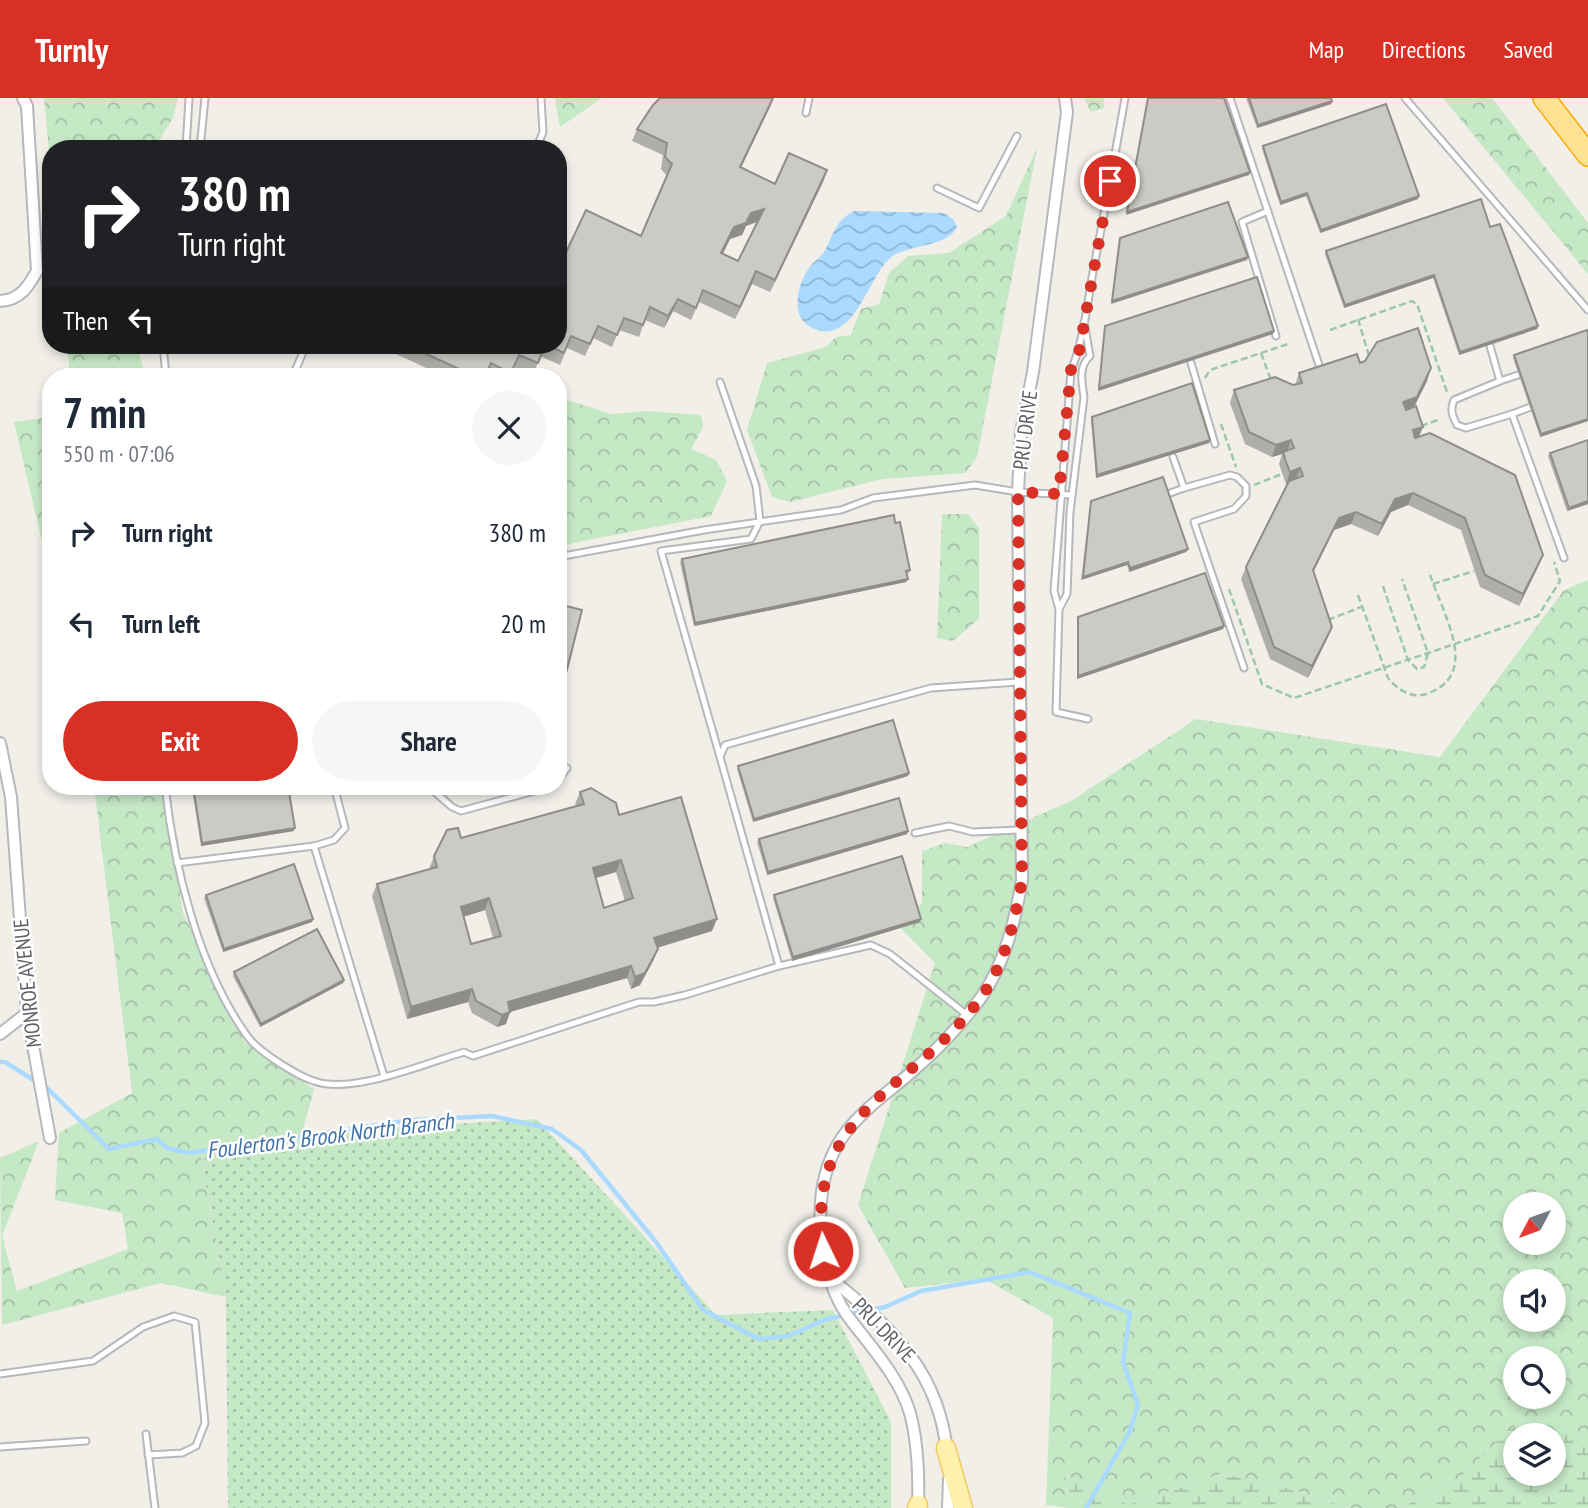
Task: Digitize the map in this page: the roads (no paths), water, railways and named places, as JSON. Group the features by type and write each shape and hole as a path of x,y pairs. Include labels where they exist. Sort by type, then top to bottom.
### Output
{"highway":[{"path":"1544,98 1588,155"}],"main road":[{"path":"946,1448 963,1508"}],"street":[{"path":"0,301 10,300 27,290 37,271 27,106 23,98"},
{"name":"PRU DRIVE","path":"918,1507 917,1455 909,1412 886,1367 846,1313 823,1251 821,1208 824,1179 834,1151 859,1114 908,1075 982,996 1014,926 1022,880 1018,492 1021,432 1033,373 1067,112 1065,98"},
{"name":"MONROE AVENUE","path":"0,743 11,797 27,1013 50,1138"},
{"path":"0,805 11,797"},
{"path":"0,1034 27,1013"},
{"name":"PRU DRIVE","path":"832,1280 874,1316 925,1374 939,1409 946,1448 948,1508"}],"lane":[{"path":"187,140 189,98"},
{"path":"201,140 205,98"},
{"path":"540,140 543,132 541,98"},
{"path":"806,113 809,98"},
{"path":"1088,719 1056,712 1059,609 1054,591 1059,494 1071,370 1079,352 1125,98"},
{"path":"1230,98 1323,377"},
{"path":"1405,98 1588,310"},
{"path":"937,188 979,208 1017,136"},
{"path":"1268,211 1241,222 1276,336"},
{"path":"1059,609 1067,594 1072,495 1084,397 1081,380 1084,361 1090,356 1084,322"},
{"path":"1490,345 1500,381"},
{"path":"1191,363 1215,444"},
{"path":"1536,369 1454,400 1451,407 1452,416 1457,425 1466,428 1546,401"},
{"path":"720,382 756,486 760,521 751,539 734,544 661,551 779,966"},
{"path":"1512,414 1564,558"},
{"path":"1173,457 1184,488"},
{"path":"1151,500 1230,475 1237,477 1246,486 1246,496 1234,509 1195,522 1244,668"},
{"path":"567,555 760,521 841,510 873,498 975,485 1018,492 1072,495"},
{"path":"720,757 725,745 931,688 1019,682"},
{"path":"166,795 171,842 216,984 249,1039 268,1054 314,1081 335,1084 384,1076 464,1052 473,1056 639,1002 654,1002 685,995 779,966 871,946 890,954 967,1015"},
{"path":"177,863 314,846 334,841 345,828 336,795"},
{"path":"438,795 461,811 520,795"},
{"path":"915,833 949,826 973,832 1020,830"},
{"path":"314,846 384,1076"},
{"path":"0,1374 93,1361 143,1327 174,1316 195,1322 205,1423 196,1446 182,1453 148,1455"},
{"path":"146,1434 155,1508"},
{"path":"0,1447 86,1441"}],"water":[{"path":"854,211 944,213 953,219 957,227 945,239 906,250 890,258 848,321 837,329 824,331 803,321 798,307 799,290 805,274 824,252 839,224"}],"waterway":[{"name":"Foulerton's Brook North Branch","path":"0,1062 5,1062 48,1089 109,1149 157,1139 167,1148 189,1153 412,1120 492,1116 552,1129 581,1150 656,1242 703,1310 759,1339 788,1336 827,1319 885,1307 921,1291 1030,1272 1130,1313 1123,1362 1138,1405 1129,1433 1086,1508"}]}
